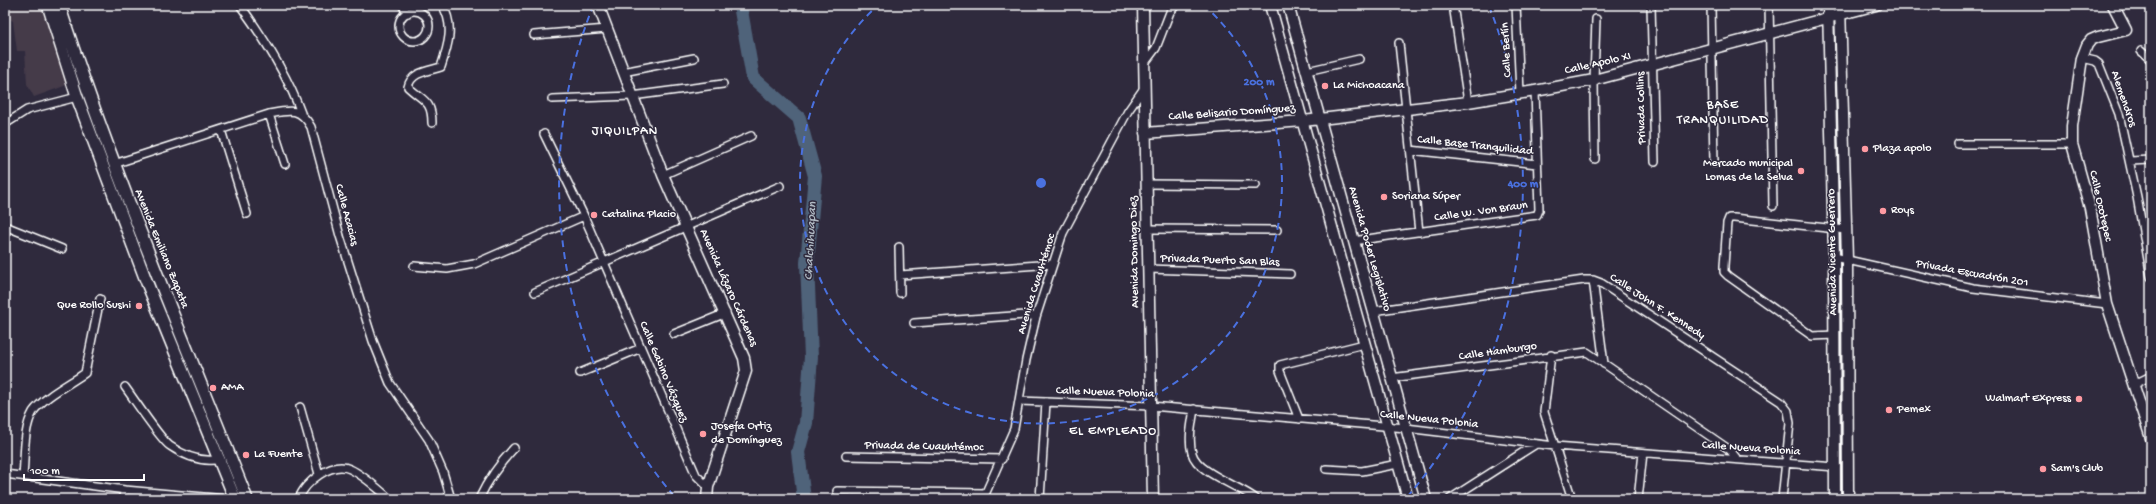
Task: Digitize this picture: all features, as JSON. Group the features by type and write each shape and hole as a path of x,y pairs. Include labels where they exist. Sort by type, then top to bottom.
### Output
{"main road":[{"name":"Avenida Emiliano Zapata","path":"48,5 77,97 155,303 235,499"},
{"name":"Avenida Emiliano Zapata","path":"59,5 87,93 114,164 247,499"},
{"path":"155,303 167,298"}],"street":[{"name":"Calle Acacias","path":"240,5 263,36 296,98 301,113 311,127 340,236 373,341 390,383 429,440 443,472 451,499"},
{"path":"402,5 408,13"},
{"path":"432,123 432,112 428,103 408,87 409,80 416,75 441,67 447,46 450,25 442,5"},
{"name":"Avenida Lázaro Cárdenas","path":"598,5 663,175 726,313 744,358 746,371 708,487 707,499"},
{"name":"Avenida Domingo Diez","path":"1143,5 1146,184 1149,229 1153,499"},
{"path":"1144,64 1156,48 1170,12 1176,5"},
{"path":"1270,5 1408,499"},
{"name":"Avenida Poder Legislativo","path":"1288,5 1426,499"},
{"path":"1453,5 1468,102"},
{"name":"Calle Berlín","path":"1516,5 1520,93"},
{"name":"Privada Collins","path":"1651,5 1655,162"},
{"path":"1711,5 1710,49 1714,163"},
{"path":"1769,5 1773,206"},
{"name":"Avenida Vicente Guerrero","path":"1828,5 1834,229 1835,499"},
{"name":"Calle Ocotepec","path":"2113,5 2126,30 2091,40 2082,58 2072,126 2072,144 2090,208 2107,304 2151,438"},
{"name":"Calle Apolo XI","path":"1320,119 1468,102 1594,80 1769,34 1828,17 1840,10 1868,6"},
{"name":"Avenida Vicente Guerrero","path":"1840,10 1847,260 1848,499"},
{"path":"418,12 422,14 428,22 428,32 422,39 417,41 407,40 401,33 399,24 401,19 408,13 418,12"},
{"path":"1594,159 1596,19"},
{"path":"534,35 608,29"},
{"path":"1399,43 1419,232"},
{"path":"2141,51 2151,60"},
{"path":"624,72 694,58"},
{"name":"Alemendros","path":"2082,58 2095,61 2099,64 2119,114 2148,244 2151,277"},
{"path":"1307,71 1359,59"},
{"path":"552,99 632,96 723,84"},
{"name":"Avenida Cuauhtémoc","path":"984,496 1002,459 1014,429 1026,360 1036,317 1063,233 1128,111 1144,88"},
{"name":"Calle W. Von Braun","path":"1353,241 1537,215 1539,210 1535,91"},
{"path":"5,124 27,110 77,97"},
{"path":"114,164 269,114 284,112 301,113"},
{"path":"269,114 285,164"},
{"name":"Calle Belisario Domínguez","path":"1145,133 1320,119"},
{"path":"220,130 247,214"},
{"name":"Calle Gabino Vázquez","path":"544,134 584,216 602,262 696,475 708,487"},
{"path":"663,175 751,136"},
{"path":"1958,144 2072,144"},
{"name":"Calle Base Tranquilidad","path":"1410,150 1537,164"},
{"path":"2130,161 2151,160"},
{"path":"1146,184 1256,185"},
{"path":"535,292 780,186"},
{"path":"414,266 447,269 474,264 584,216"},
{"path":"1835,335 1812,336 1724,272 1727,223 1729,218 1846,230"},
{"path":"5,226 62,249"},
{"path":"1149,229 1278,230"},
{"path":"899,247 900,293"},
{"name":"Privada Escuadrón 201","path":"1834,257 1973,288 2107,304"},
{"path":"900,275 1053,264"},
{"name":"Privada Puerto San Blas","path":"1149,269 1290,274"},
{"path":"1593,280 1604,364"},
{"name":"Calle John F. Kennedy","path":"1373,311 1593,280 1601,283 1781,402 1788,411 1790,423 1782,499"},
{"path":"23,476 28,430 33,412 46,400 85,373 100,299"},
{"path":"674,334 726,313"},
{"path":"914,323 1026,315 1036,317"},
{"path":"1299,419 1280,371 1280,365 1364,344"},
{"path":"580,373 641,348"},
{"name":"Calle Hamburgo","path":"1391,378 1551,355 1587,352 1730,450 1737,459"},
{"path":"1551,355 1544,412 1572,499"},
{"path":"2133,385 2151,376"},
{"path":"125,387 168,446 198,460 218,460 230,456"},
{"name":"Calle Nueva Polonia","path":"1019,401 1194,409 1387,426 1555,446 1786,462 1836,467"},
{"path":"1040,499 1046,402"},
{"path":"300,407 319,474"},
{"path":"1194,409 1191,442 1192,454 1199,464 1211,473 1246,491 1256,499"},
{"path":"1450,499 1536,444"},
{"path":"479,499 484,487 514,448"},
{"path":"1638,499 1643,453"},
{"name":"Privada de Cuauhtémoc","path":"846,456 1002,459"},
{"path":"1326,469 1362,471 1398,464"},
{"path":"299,499 302,491 319,474 338,468 350,469 390,499"},
{"path":"5,474 125,490 226,499"},
{"path":"122,499 125,490"},
{"path":"837,491 984,496"}],"shaded area":[{"path":"5,5 41,5 67,85 34,97 27,84 25,51 17,51 13,21 5,17"}],"waterway":[{"name":"Chalchihuapan","path":"740,5 753,78 799,118 815,176 807,263 811,357 806,423 798,452 804,499"}],"place":[{"name":"La Michoacana","path":"1325,86"},
{"name":"Plaza apolo","path":"1865,149"},
{"name":"Mercado municipal Lomas de la Selva","path":"1801,171"},
{"name":"Soriana Súper","path":"1384,197"},
{"name":"Roys","path":"1883,211"},
{"name":"Catalina Placio","path":"594,215"},
{"name":"Que Rollo Sushi","path":"139,306"},
{"name":"AMA","path":"213,388"},
{"name":"Walmart Express","path":"2079,399"},
{"name":"Pemex","path":"1889,410"},
{"name":"Josefa Ortiz de Domínguez","path":"703,434"},
{"name":"La Fuente","path":"246,455"},
{"name":"Sam's Club","path":"2043,469"}],"district":[{"name":"BASE TRANQUILIDAD","path":"1723,112"},
{"name":"JIQUILPAN","path":"625,131"},
{"name":"EL EMPLEADO","path":"1113,431"}]}
